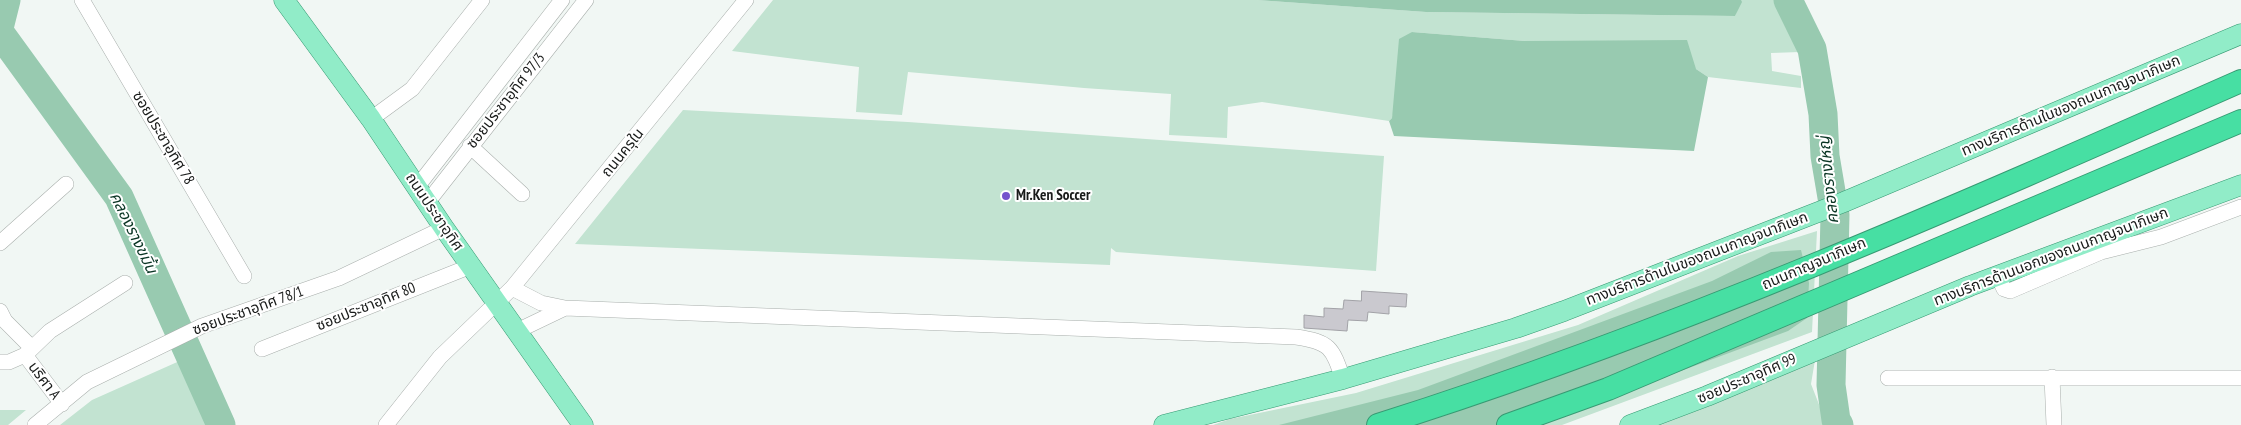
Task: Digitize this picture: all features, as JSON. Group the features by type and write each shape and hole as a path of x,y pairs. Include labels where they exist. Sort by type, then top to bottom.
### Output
{"highway":[{"name":"ถนนกาญจนาภิเษก","path":"1378,425 1484,392 1643,333 1815,264 2101,143 2241,81"},
{"path":"1508,425 1608,389 2241,121"}],"main road":[{"name":"ถนนประชาอุทิศ","path":"284,0 371,118 444,228 583,425"},
{"name":"ทางบริการด้านในของถนนกาญจนาภิเษก","path":"1164,425 1343,379 1516,328 1614,292 1844,202 2241,34"},
{"name":"ทางบริการด้านนอกของถนนกาญจนาภิเษก","path":"1863,330 1998,276 2099,246 2241,185"},
{"name":"ซอยประชาอุทิศ 99","path":"1630,425 1707,396 1863,330"}],"street":[{"name":"ซอยประชาอุทิศ 78","path":"82,0 244,276"},
{"path":"371,118 412,88 482,0"},
{"path":"422,195 562,0"},
{"name":"ซอยประชาอุทิศ 97/3","path":"422,195 470,146 586,0"},
{"name":"ถนนครุใน","path":"386,425 440,357 512,288 746,0"},
{"path":"470,146 522,194"},
{"path":"0,244 66,184"},
{"path":"2099,246 2161,237 2241,207"},
{"name":"ซอยประชาอุทิศ 78/1","path":"35,425 88,382 202,326 339,278 444,228"},
{"name":"ซอยประชาอุทิศ 80","path":"262,349 471,266"},
{"path":"0,311 5,321 28,351 50,331 125,283"},
{"path":"512,288 541,303 565,308 1296,337 1322,342 1334,355 1343,379"},
{"path":"516,332 565,308"},
{"name":"นริศา A","path":"0,362 9,362 28,351 62,404"},
{"path":"2052,377 2054,425"},
{"path":"1888,378 2241,378"}],"shaded area":[{"path":"773,0 1257,0 1426,12 1735,16 1741,0 1779,0 1800,52 1771,53 1772,71 1801,76 1801,88 1708,77 1696,69 1525,41 1412,32 1392,118 1389,121 1262,102 1228,107 1227,138 1169,135 1171,94 908,72 902,115 856,112 859,67 732,51"},
{"path":"1257,0 1741,0 1742,2 1735,16 1426,12"},
{"path":"1412,32 1525,41 1687,40 1696,69 1708,77 1694,151 1394,136 1389,121 1392,118 1399,39"},
{"path":"683,110 908,122 1384,156 1376,271 1116,252 1111,248 1110,265 575,244"},
{"path":"1817,231 1812,332 1562,425 1213,425 1230,419 1356,393 1578,325 1738,256"},
{"path":"1801,250 1809,283 1807,318 1788,331 1536,425 1279,425 1418,390 1712,281 1771,252"},
{"path":"184,359 209,425 60,425 92,400"},
{"path":"1815,360 1811,384 1827,425 1649,425"},
{"path":"0,410 26,410 8,425 0,425"}],"building":[{"path":"1362,291 1407,294 1406,307 1389,306 1389,314 1368,312 1367,321 1348,320 1347,331 1304,328 1304,315 1324,317 1324,308 1343,309 1344,300 1361,301"}],"waterway":[{"name":"คลองรางขมิ้น","path":"0,24 6,0"},
{"name":"คลองรางใหญ่","path":"1788,0 1812,49 1823,114 1825,156 1835,215 1831,385 1836,420 1839,425"},
{"name":"คลองรางขมิ้น","path":"0,33 119,197 221,425"}],"place":[{"name":"Mr.Ken Soccer","path":"1006,196"}]}
